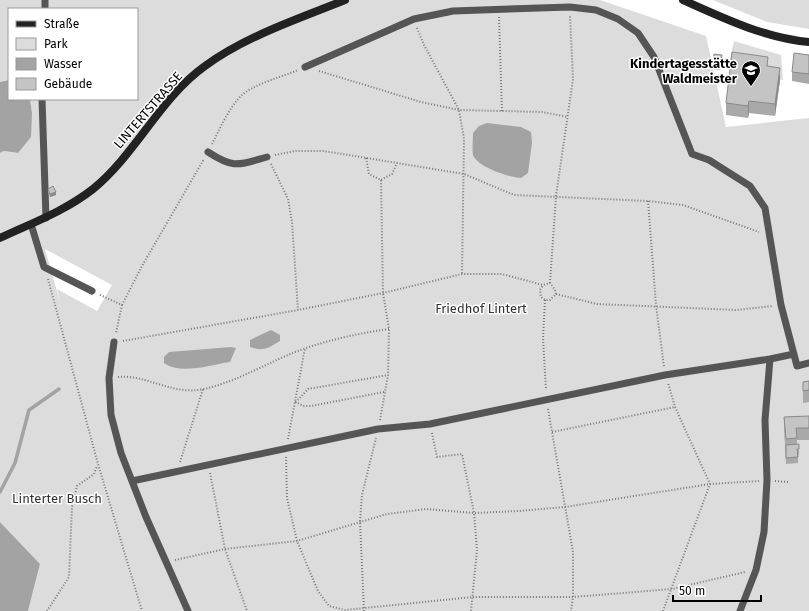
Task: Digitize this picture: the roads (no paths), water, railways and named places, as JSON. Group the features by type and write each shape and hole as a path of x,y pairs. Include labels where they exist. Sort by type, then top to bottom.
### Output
{"main road":[{"name":"LINTERTSTRASSE","path":"0,238 64,209 94,188 116,165 184,83 205,66 233,48 345,0"},
{"path":"683,0 741,25 795,41 809,42"}],"lane":[{"path":"305,67 414,19 452,11 570,7 596,10 618,19 638,33 654,57 689,152 709,160 750,186 764,208 770,235 781,305 797,366 809,364"},
{"path":"42,100 46,218"},
{"path":"208,152 224,162 238,165 267,157"},
{"path":"31,224 44,266 92,291"},
{"path":"114,342 109,378 111,416 121,453 188,611"},
{"path":"132,481 378,429 430,424 665,374 770,359 794,354"},
{"path":"740,611 756,570 764,532 767,480 765,420 770,359"}],"water":[{"path":"8,80 8,100 30,100 32,113 31,137 18,153 4,151 0,153 0,82"},
{"path":"487,123 521,127 531,132 532,143 528,173 521,178 502,174 487,168 473,155 473,133 479,126"},
{"path":"271,330 280,335 280,341 272,346 262,349 250,347 250,340"},
{"path":"231,347 236,348 230,362 187,369 171,367 164,363 164,357 169,352"},
{"path":"0,522 40,564 28,611 0,611"}],"waterway":[{"path":"0,492 15,463 29,410 59,389"}],"place":[{"name":"Kindertagesstätte Waldmeister","path":"751,87"}],"park label":[{"name":"Friedhof Lintert","path":"481,308"},
{"name":"Linterter Busch","path":"57,498"}]}
